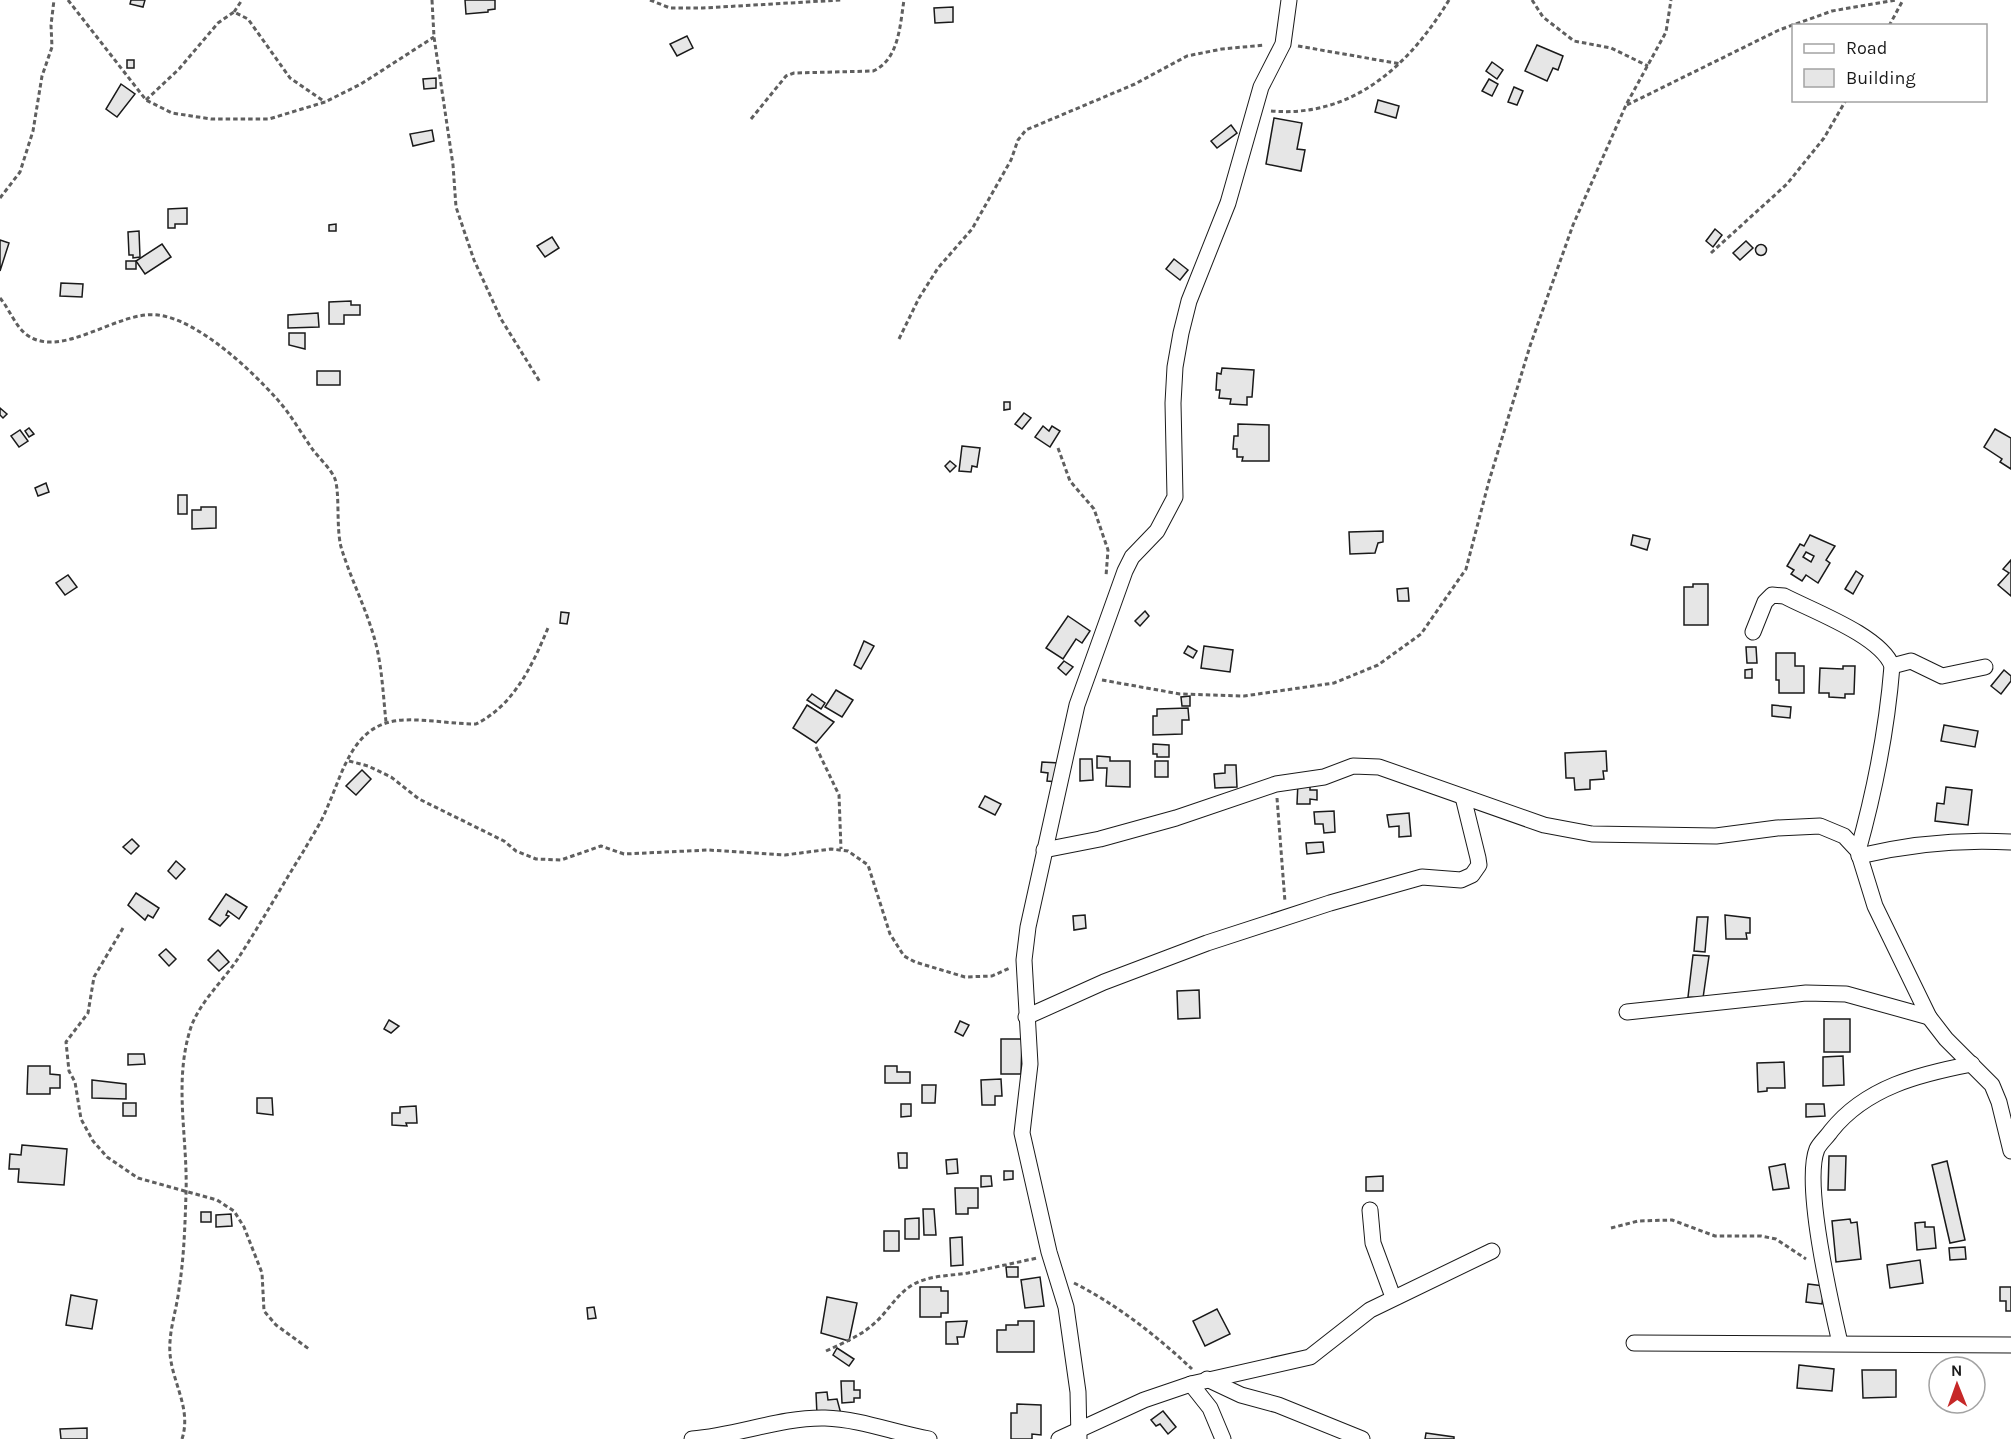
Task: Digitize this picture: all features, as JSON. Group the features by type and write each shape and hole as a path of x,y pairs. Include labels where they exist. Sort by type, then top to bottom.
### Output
{"street":[{"path":"1079,1435 1078,1392 1066,1307 1049,1252 1022,1133 1030,1064 1024,960 1044,850 1068,739 1086,677 1112,604 1132,557 1157,531 1175,497 1173,403 1175,368 1181,333 1196,282 1222,222 1261,87 1283,44 1289,0"},
{"path":"1753,632 1765,602 1772,595 1784,596 1874,643 1889,656 1892,666 1877,777 1859,854"},
{"path":"1892,666 1911,661 1942,676 1985,667"},
{"path":"1044,850 1100,839 1176,819 1276,784 1324,777 1353,766 1379,767 1544,825 1592,834 1716,836 1777,828 1820,826 1844,836 1859,854 1875,906 1929,1017 1946,1040 1992,1085 1999,1102 2011,1151"},
{"path":"1026,1017 1104,982 1197,947 1287,918 1414,879 1439,877 1461,880 1472,875 1479,865 1463,797"},
{"path":"1859,854 1947,842 2011,842"},
{"path":"1627,1012 1806,993 1846,994 1929,1017"},
{"path":"1840,1343 1824,1273 1813,1179 1817,1149 1836,1125 1876,1093 1917,1077 1972,1064"},
{"path":"1370,1210 1373,1243 1393,1297"},
{"path":"1059,1439 1079,1435 1119,1411 1191,1384 1310,1357 1370,1310 1492,1251"},
{"path":"1634,1343 2011,1345"},
{"path":"1207,1379 1233,1392 1278,1405 1362,1439"},
{"path":"1191,1384 1210,1408 1223,1439"},
{"path":"693,1439 716,1437 793,1420 824,1418 929,1439"}],"path":[{"path":"0,198 20,172 33,132 42,76 52,47 51,25 54,0"},
{"path":"68,0 146,100 172,113 240,120 269,119 325,102 361,84 434,37"},
{"path":"146,100 179,69 218,23 234,12 242,0"},
{"path":"432,0 434,37 453,165 456,207 474,260 501,319 540,382"},
{"path":"650,0 670,8 841,0"},
{"path":"751,119 786,76 794,73 873,71 883,67 889,61 895,45 904,0"},
{"path":"1254,110 1293,113 1322,109 1372,86 1401,63 1434,24 1449,0"},
{"path":"1532,0 1543,17 1574,41 1611,48 1648,66"},
{"path":"1086,677 1180,694 1244,696 1334,683 1378,665 1421,634 1466,569 1488,481 1530,346 1572,225 1626,105 1666,32 1671,0"},
{"path":"1796,24 1832,11 1896,0"},
{"path":"1890,24 1903,0"},
{"path":"234,12 248,20 290,78 325,102"},
{"path":"1626,105 1792,25"},
{"path":"899,339 919,298 938,268 972,229 997,181 1011,160 1018,140 1026,130 1126,88 1187,56 1222,48 1283,44 1401,63"},
{"path":"1711,254 1787,184 1824,138 1845,102"},
{"path":"0,298 16,324 28,335 42,342 57,342 75,338 115,322 138,317 156,315 175,318 202,334 230,356 276,399 336,480 340,541 375,643 386,723"},
{"path":"1058,448 1070,481 1094,509 1108,549 1105,571 1112,604"},
{"path":"182,1439 185,1419 183,1401 171,1372 170,1343 180,1287 186,1191 182,1119 183,1067 192,1025 200,1009 237,960 303,851 327,808 353,747 361,737 386,723 403,720 476,724 485,720 521,683 548,628"},
{"path":"816,747 839,795 841,849"},
{"path":"348,761 368,766 391,777 419,799 504,841 516,852 536,859 561,860 606,846 624,854 708,850 785,855 841,849 856,855 868,865 895,946 909,959 965,977 992,976 1024,960"},
{"path":"1276,784 1287,918"},
{"path":"123,928 94,977 88,1013 68,1037 66,1050 69,1071 75,1082 81,1119 106,1157 138,1179 217,1200 234,1211 244,1227 262,1273 264,1311 276,1324 309,1348"},
{"path":"1611,1228 1638,1221 1672,1220 1715,1236 1761,1236 1776,1239 1824,1273"},
{"path":"826,1351 847,1344 869,1328 915,1284 944,1275 968,1273 1006,1262 1036,1258 1049,1252"},
{"path":"1058,1277 1071,1281 1105,1301 1207,1379"}],"building":[{"path":"131,0 145,0 143,7 130,4"},
{"path":"465,0 495,0 495,9 466,14"},
{"path":"953,7 953,22 935,23 934,8"},
{"path":"687,36 693,48 677,56 670,44"},
{"path":"1537,45 1563,56 1558,70 1553,68 1547,81 1525,71"},
{"path":"127,60 134,60 134,68 127,68"},
{"path":"1492,62 1503,70 1497,79 1486,71"},
{"path":"436,78 436,88 424,89 423,79"},
{"path":"1489,79 1498,84 1492,96 1482,91"},
{"path":"121,84 135,94 117,117 106,109"},
{"path":"1514,87 1523,91 1517,105 1508,102"},
{"path":"1378,100 1399,106 1396,118 1375,112"},
{"path":"1274,118 1302,123 1297,149 1305,150 1301,171 1266,164"},
{"path":"1231,125 1237,133 1217,148 1211,141"},
{"path":"432,130 434,141 413,146 410,134"},
{"path":"187,208 187,224 175,224 175,228 168,228 168,209"},
{"path":"336,224 336,231 329,231 329,225"},
{"path":"1715,229 1722,235 1713,247 1706,241"},
{"path":"139,231 140,257 133,258 133,255 129,255 128,232"},
{"path":"552,237 559,248 545,257 537,246"},
{"path":"0,240 9,243 0,271"},
{"path":"1746,241 1753,248 1740,260 1733,253"},
{"path":"162,244 171,257 145,274 136,261"},
{"path":"1761,244 1767,250 1761,256 1755,250"},
{"path":"1174,259 1188,270 1180,280 1166,269"},
{"path":"126,261 136,261 136,269 126,269"},
{"path":"61,283 83,284 82,297 60,296"},
{"path":"351,301 351,305 360,305 360,315 344,315 344,324 329,324 329,302"},
{"path":"318,313 319,327 288,328 288,315"},
{"path":"289,333 305,333 305,349 289,345"},
{"path":"1222,368 1254,370 1252,397 1247,397 1247,405 1230,404 1231,399 1219,398 1220,390 1216,390 1217,373 1221,374"},
{"path":"317,371 340,371 340,385 317,385"},
{"path":"1004,402 1010,402 1010,409 1004,410"},
{"path":"0,408 7,414 3,418 0,415"},
{"path":"1024,413 1031,418 1022,429 1015,424"},
{"path":"1238,424 1269,425 1269,461 1242,461 1243,457 1237,457 1237,449 1233,449 1234,436 1238,436"},
{"path":"1043,426 1049,431 1052,426 1060,431 1050,447 1035,437"},
{"path":"29,428 34,434 29,437 25,431"},
{"path":"1995,429 2011,438 2011,469 2000,462 2002,459 1984,447"},
{"path":"20,430 28,441 19,447 11,436"},
{"path":"962,446 980,448 977,467 972,466 971,472 959,471"},
{"path":"950,461 956,466 950,472 945,466"},
{"path":"46,483 49,492 38,496 35,488"},
{"path":"178,495 187,495 187,514 178,514"},
{"path":"201,507 216,507 216,528 192,529 192,510 201,510"},
{"path":"1383,531 1383,542 1378,543 1375,553 1350,554 1349,532"},
{"path":"1633,535 1650,539 1647,550 1631,545"},
{"path":"1810,535 1835,546 1826,560 1830,563 1818,583 1806,575 1802,581 1791,574 1794,570 1787,566 1800,544 1804,546","holes":["1806,552 1814,556 1811,562 1803,557"]},
{"path":"2011,560 2011,596 1998,585 2009,573 2003,569"},
{"path":"1856,571 1863,576 1853,594 1845,589"},
{"path":"68,575 77,587 65,595 56,583"},
{"path":"1693,584 1708,584 1708,625 1684,625 1684,587 1693,587"},
{"path":"1408,588 1409,601 1398,601 1397,589"},
{"path":"1145,611 1149,616 1140,626 1135,621"},
{"path":"561,612 569,613 567,624 560,623"},
{"path":"1068,616 1090,631 1082,643 1076,639 1063,659 1046,648"},
{"path":"864,641 874,646 861,669 854,665"},
{"path":"1188,646 1197,651 1193,658 1184,653"},
{"path":"1204,646 1233,650 1230,672 1201,668"},
{"path":"1746,647 1756,647 1757,663 1747,663"},
{"path":"1776,653 1795,653 1795,666 1804,666 1804,693 1779,693 1779,680 1776,680"},
{"path":"1064,661 1073,667 1066,675 1058,668"},
{"path":"1843,666 1855,666 1854,694 1845,694 1845,698 1829,697 1829,693 1819,693 1820,668 1843,669"},
{"path":"1752,669 1752,678 1745,678 1745,670"},
{"path":"2004,670 2011,676 2011,681 2001,694 1991,686"},
{"path":"836,690 853,700 842,717 825,707"},
{"path":"812,694 825,703 821,709 807,700"},
{"path":"1190,696 1190,706 1182,706 1181,697"},
{"path":"807,705 834,722 816,743 793,728"},
{"path":"1772,705 1791,707 1790,718 1772,716"},
{"path":"1188,708 1189,720 1182,720 1182,734 1153,735 1153,716 1157,716 1157,709"},
{"path":"1944,725 1978,731 1975,747 1941,741"},
{"path":"1153,744 1169,745 1169,757 1157,757 1157,754 1153,754"},
{"path":"1606,751 1607,771 1603,771 1604,779 1590,780 1590,789 1575,790 1574,778 1566,778 1565,753"},
{"path":"1097,756 1110,757 1110,761 1130,761 1130,787 1106,786 1107,768 1097,768"},
{"path":"1080,759 1092,759 1093,780 1080,781"},
{"path":"1155,761 1168,761 1168,777 1155,777"},
{"path":"1042,762 1059,763 1058,782 1047,781 1048,773 1041,772"},
{"path":"1225,765 1236,765 1237,787 1215,788 1214,774 1225,773"},
{"path":"362,770 371,779 356,795 346,786"},
{"path":"1298,782 1310,782 1310,790 1317,790 1317,800 1310,799 1310,804 1297,804"},
{"path":"1946,787 1972,790 1968,825 1935,821 1937,803 1944,804"},
{"path":"985,796 1001,804 995,815 979,807"},
{"path":"1334,811 1335,832 1324,833 1323,824 1315,824 1314,812"},
{"path":"1409,813 1411,836 1399,837 1399,826 1389,827 1387,815"},
{"path":"132,839 139,846 131,854 123,847"},
{"path":"1323,842 1324,852 1307,854 1306,843"},
{"path":"176,861 185,869 176,879 168,871"},
{"path":"136,893 159,908 153,918 148,915 145,920 128,905"},
{"path":"226,894 247,907 239,919 228,911 226,915 229,916 220,926 209,919"},
{"path":"1085,915 1086,928 1074,930 1073,916"},
{"path":"1725,915 1750,918 1750,933 1746,933 1747,939 1726,939"},
{"path":"1697,917 1708,917 1705,952 1694,951"},
{"path":"166,949 176,959 169,966 159,955"},
{"path":"218,950 229,962 219,971 208,960"},
{"path":"1693,955 1709,956 1703,998 1688,997"},
{"path":"1199,990 1200,1018 1178,1019 1177,991"},
{"path":"1824,1019 1850,1019 1850,1052 1824,1052"},
{"path":"389,1020 399,1026 391,1033 384,1029"},
{"path":"960,1021 969,1025 963,1036 955,1032"},
{"path":"1001,1039 1022,1039 1021,1074 1001,1074"},
{"path":"128,1054 144,1054 145,1064 128,1065"},
{"path":"1843,1056 1844,1085 1823,1086 1823,1057"},
{"path":"1784,1062 1785,1088 1767,1088 1767,1091 1758,1092 1757,1063"},
{"path":"28,1066 50,1066 50,1074 60,1075 60,1088 50,1088 50,1094 27,1094"},
{"path":"885,1066 897,1066 897,1072 910,1072 910,1083 885,1083"},
{"path":"1001,1079 1002,1096 995,1096 995,1105 982,1105 981,1080"},
{"path":"92,1080 126,1084 126,1099 92,1098"},
{"path":"922,1085 936,1085 935,1103 922,1103"},
{"path":"257,1098 272,1098 273,1115 257,1113"},
{"path":"123,1103 136,1103 136,1116 123,1116"},
{"path":"901,1104 911,1104 911,1116 901,1117"},
{"path":"1806,1104 1824,1104 1825,1116 1806,1117"},
{"path":"416,1106 417,1123 406,1123 407,1126 392,1125 392,1113 400,1113 400,1107"},
{"path":"22,1145 67,1149 64,1185 18,1182 19,1169 9,1169 10,1154 21,1155"},
{"path":"898,1153 907,1153 907,1168 899,1168"},
{"path":"1829,1156 1846,1156 1845,1190 1828,1190"},
{"path":"957,1159 958,1173 947,1174 946,1160"},
{"path":"1947,1161 1965,1240 1950,1243 1932,1165"},
{"path":"1785,1164 1789,1188 1773,1190 1769,1167"},
{"path":"1004,1171 1013,1171 1013,1179 1004,1180"},
{"path":"981,1176 991,1176 992,1186 981,1187"},
{"path":"1383,1176 1383,1191 1366,1191 1366,1177"},
{"path":"955,1188 978,1188 978,1208 968,1208 968,1214 956,1214"},
{"path":"923,1209 934,1209 936,1235 924,1235"},
{"path":"201,1212 211,1212 211,1222 201,1222"},
{"path":"231,1214 232,1226 216,1227 216,1215"},
{"path":"919,1218 919,1239 905,1239 905,1219"},
{"path":"1850,1219 1851,1223 1857,1222 1861,1259 1836,1262 1832,1221"},
{"path":"1925,1222 1925,1227 1934,1227 1936,1248 1917,1250 1915,1223"},
{"path":"884,1231 899,1231 899,1251 884,1251"},
{"path":"962,1237 963,1265 951,1266 950,1238"},
{"path":"1965,1247 1966,1259 1950,1260 1949,1248"},
{"path":"1920,1260 1923,1283 1890,1288 1887,1265"},
{"path":"1006,1267 1018,1267 1018,1277 1007,1277"},
{"path":"1040,1277 1044,1306 1025,1308 1021,1280"},
{"path":"1808,1284 1824,1286 1822,1304 1806,1302"},
{"path":"920,1287 941,1287 941,1291 948,1291 948,1313 941,1313 941,1317 920,1317"},
{"path":"2000,1287 2011,1287 2011,1311 2006,1311 2006,1301 2000,1301"},
{"path":"71,1295 97,1300 92,1329 66,1325"},
{"path":"827,1297 857,1303 849,1341 821,1333"},
{"path":"594,1307 596,1318 588,1319 587,1308"},
{"path":"1217,1309 1230,1334 1205,1346 1193,1321"},
{"path":"967,1321 964,1337 957,1337 958,1344 946,1344 946,1322"},
{"path":"1018,1321 1034,1321 1034,1352 997,1352 997,1330 1006,1330 1006,1325 1018,1325"},
{"path":"837,1348 854,1359 849,1366 833,1355"},
{"path":"1799,1365 1834,1369 1832,1391 1797,1388"},
{"path":"1862,1370 1896,1370 1896,1397 1863,1398"},
{"path":"841,1381 854,1381 854,1390 860,1390 860,1398 854,1398 854,1402 842,1403"},
{"path":"827,1392 828,1400 837,1399 841,1414 817,1415 816,1393"},
{"path":"1017,1404 1041,1405 1041,1435 1032,1434 1032,1439 1011,1439 1011,1413 1017,1413"},
{"path":"1163,1411 1176,1427 1168,1434 1160,1424 1156,1426 1151,1420"},
{"path":"87,1428 87,1439 61,1439 60,1429"},
{"path":"1426,1433 1454,1437 1454,1439 1425,1439"}]}
